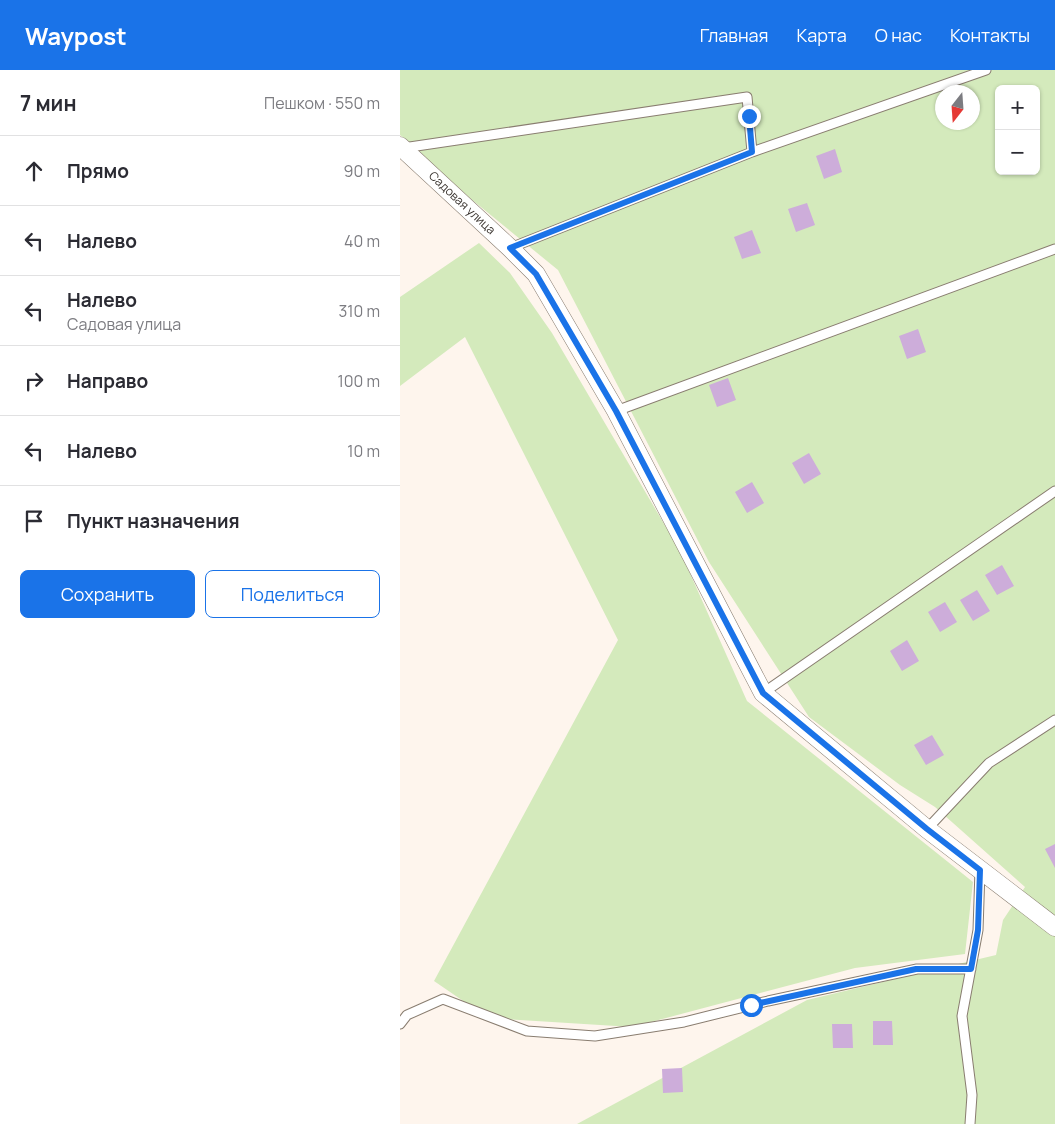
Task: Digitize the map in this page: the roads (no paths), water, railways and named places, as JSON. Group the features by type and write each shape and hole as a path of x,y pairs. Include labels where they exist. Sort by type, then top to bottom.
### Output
{"street":[{"name":"Садовая улица","path":"401,147 536,274 616,411 763,693 927,829 1055,927"}],"lane":[{"path":"510,248 752,152 986,70"},
{"path":"401,147 747,98 752,152"},
{"path":"616,411 1055,249"},
{"path":"763,693 1055,491"},
{"path":"927,829 989,763 1055,720"},
{"path":"970,1124 972,1095 962,1016 978,930 980,870"},
{"path":"400,1024 407,1015 443,999 527,1031 594,1036 684,1022 768,1001 916,969 971,969"}]}
